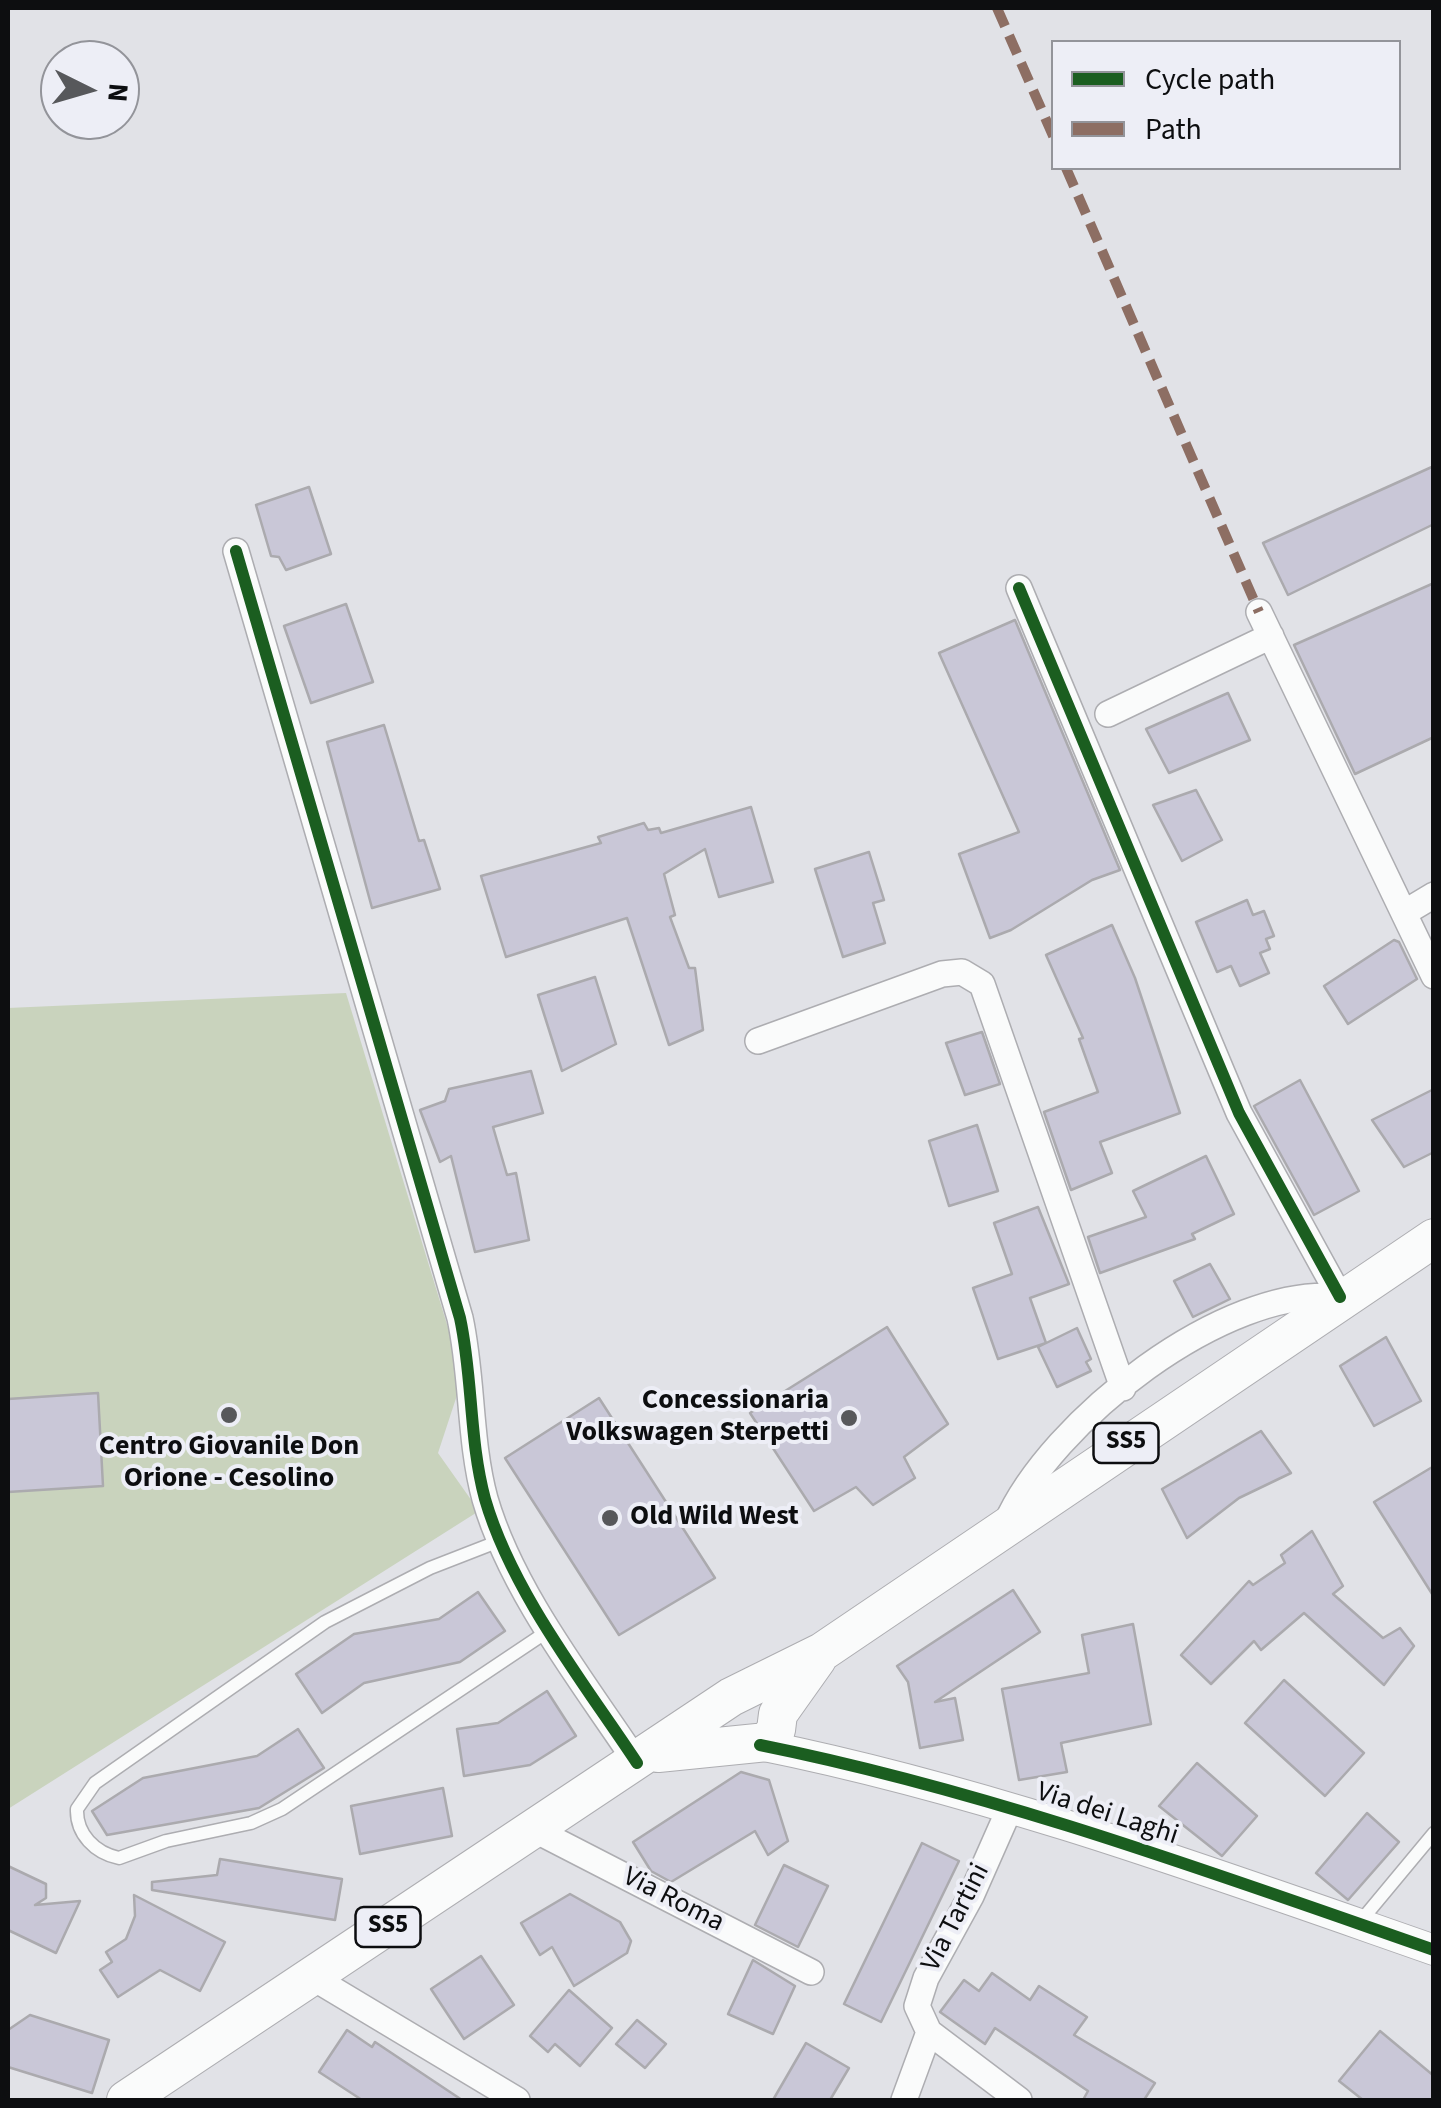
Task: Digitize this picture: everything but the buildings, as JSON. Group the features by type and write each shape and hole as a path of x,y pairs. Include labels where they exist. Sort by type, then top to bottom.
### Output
{"main road":[{"name":"SS5","path":"126,2100 644,1758 755,1719 822,1652 1340,1297 1434,1238"}],"street":[{"path":"236,551 460,1318 471,1379 478,1468 502,1540 548,1631 644,1758"},
{"path":"1019,588 1234,1099 1340,1297"},
{"path":"1259,612 1434,976"},
{"path":"1108,714 1271,636"},
{"path":"1404,914 1434,895"},
{"path":"758,1041 942,974 962,972 982,984 1123,1388"},
{"path":"1004,1527 1028,1479 1052,1448 1123,1388 1195,1338 1261,1305 1302,1295 1340,1297"},
{"name":"Via dei Laghi","path":"755,1719 833,1760 1010,1810 1434,1950"},
{"name":"Via Tartini","path":"929,2032 919,2017 921,1989 971,1896 1010,1810"},
{"name":"Via Roma","path":"536,1830 811,1972"},
{"path":"312,1978 518,2100"},
{"path":"904,2100 929,2032 1019,2100"}],"lane":[{"path":"502,1540 414,1575 306,1633 95,1783 76,1808 78,1827 101,1852 119,1858 166,1840 251,1823 299,1800 548,1631"},
{"path":"1358,1924 1434,1833"}],"green space":[{"name":"Centro Giovanile Don Orione - Cesolino","path":"346,993 463,1377 438,1453 479,1511 8,1809 8,1008"}],"marked path":[{"path":"997,8 1051,131"},
{"path":"1067,170 1259,612"}],"cycle path":[{"path":"236,551 460,1318 485,1499 497,1534 531,1602 637,1763"},
{"path":"1019,588 1239,1113 1340,1297"},
{"path":"760,1745 1016,1810 1184,1863 1434,1950"}],"place":[{"name":"Centro Giovanile Don Orione - Cesolino","path":"229,1415"},
{"name":"Concessionaria Volkswagen Sterpetti","path":"849,1418"},
{"name":"Old Wild West","path":"610,1518"}]}
